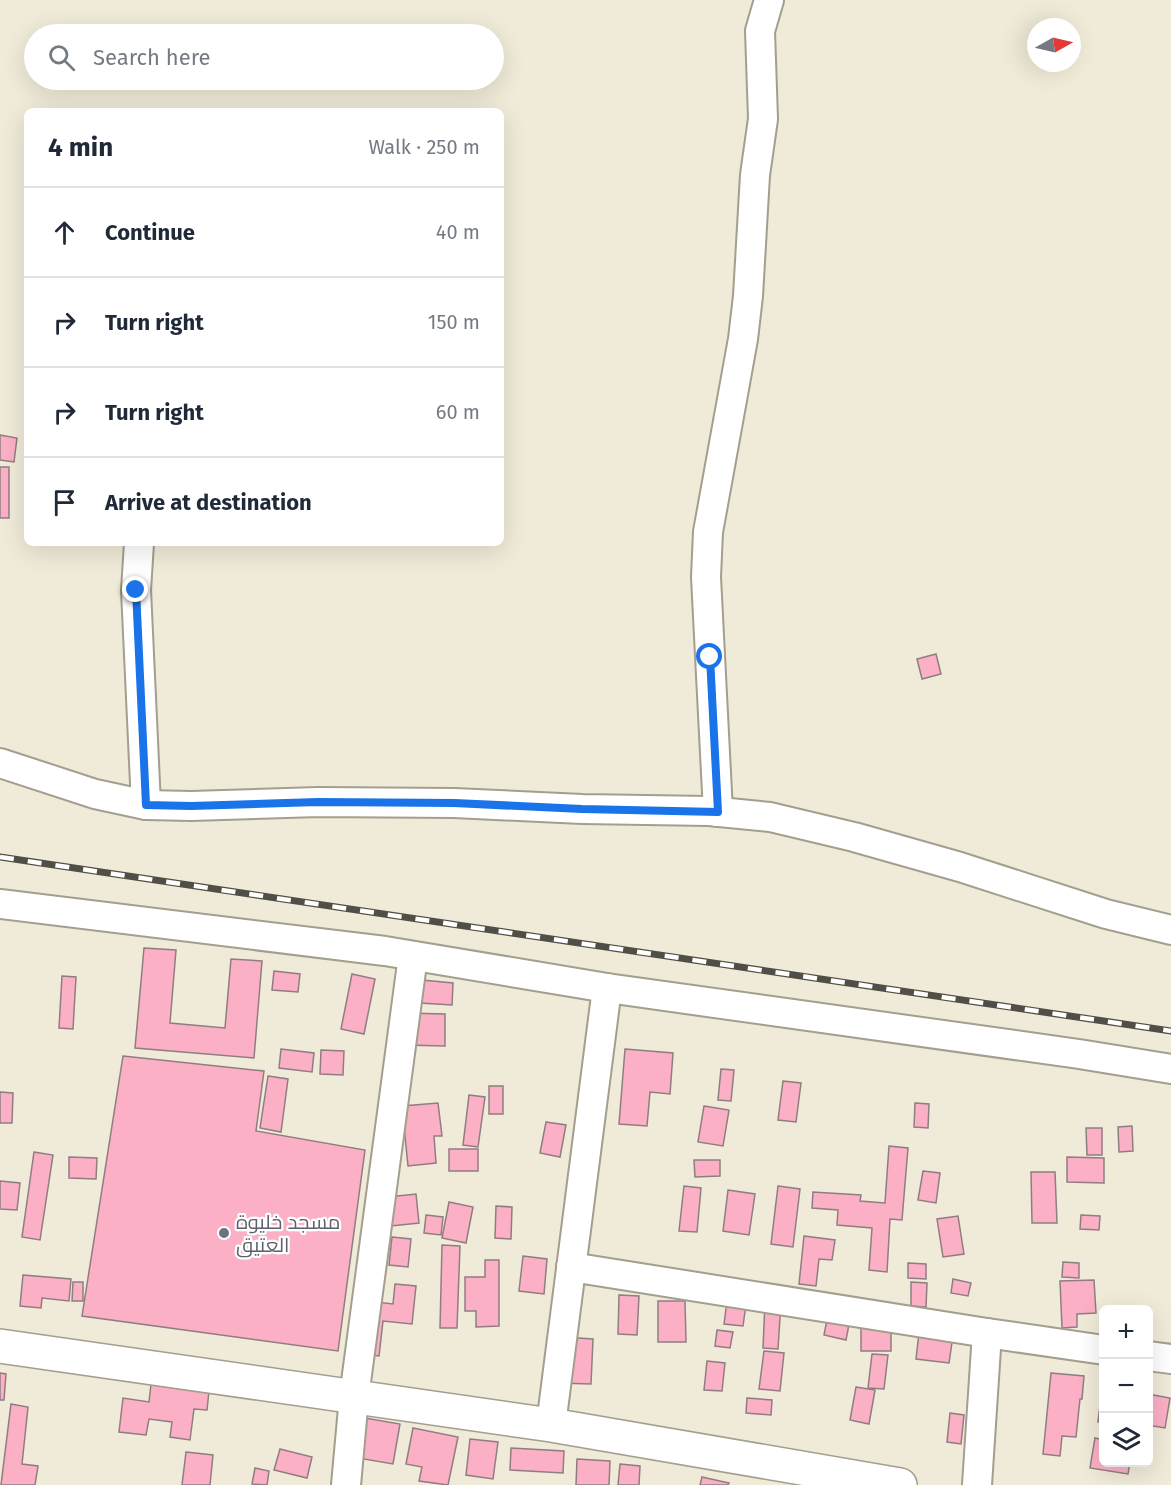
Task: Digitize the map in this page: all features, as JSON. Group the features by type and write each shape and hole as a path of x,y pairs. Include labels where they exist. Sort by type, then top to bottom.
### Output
{"street":[{"path":"718,812 706,577 708,532 743,339 748,296 755,176 763,119 760,31 769,0"},
{"path":"139,546 136,590 146,805"},
{"path":"0,763 95,794 146,805 318,802 454,803 718,812 770,817 854,837 960,867 1106,914 1171,930"},
{"path":"0,903 412,956 607,988 1080,1054 1171,1069"},
{"path":"346,1485 354,1397 412,956"},
{"path":"551,1425 607,988"},
{"path":"571,1267 1099,1349"},
{"path":"977,1485 987,1333"},
{"path":"0,1346 551,1425 899,1485"},
{"path":"1153,1357 1171,1359"}],"building":[{"path":"0,435 17,438 14,462 0,460"},
{"path":"0,467 9,467 9,518 0,518"},
{"path":"936,654 941,674 922,679 917,659"},
{"path":"144,948 176,950 170,1023 225,1028 231,959 262,961 254,1058 135,1048"},
{"path":"274,971 300,974 298,992 272,990"},
{"path":"352,974 375,979 364,1034 341,1029"},
{"path":"62,976 76,977 73,1029 59,1028"},
{"path":"422,980 453,983 452,1005 420,1003"},
{"path":"406,1013 445,1014 445,1046 405,1045"},
{"path":"281,1049 314,1053 312,1072 279,1068"},
{"path":"625,1049 673,1053 670,1094 650,1092 647,1126 619,1124"},
{"path":"321,1050 344,1051 343,1075 320,1074"},
{"name":"مسجد خليوة العتيق","path":"123,1056 264,1071 256,1131 365,1150 338,1351 82,1316"},
{"path":"721,1069 734,1070 731,1101 718,1100"},
{"path":"268,1076 288,1079 281,1132 260,1128"},
{"path":"783,1081 801,1083 796,1122 778,1120"},
{"path":"489,1086 503,1086 503,1114 489,1114"},
{"path":"0,1092 13,1093 12,1123 0,1123"},
{"path":"469,1095 485,1097 478,1147 463,1145"},
{"path":"438,1103 442,1136 434,1136 436,1163 408,1166 402,1106"},
{"path":"915,1103 929,1104 928,1128 914,1127"},
{"path":"704,1106 729,1110 723,1146 698,1142"},
{"path":"546,1122 566,1125 560,1157 540,1153"},
{"path":"1132,1126 1133,1151 1119,1152 1118,1127"},
{"path":"1086,1128 1102,1128 1102,1155 1087,1155"},
{"path":"889,1146 908,1148 902,1220 890,1219 887,1272 869,1270 872,1228 837,1225 838,1210 812,1208 813,1192 861,1195 860,1201 885,1203"},
{"path":"449,1149 478,1149 478,1171 449,1171"},
{"path":"34,1152 53,1155 40,1240 22,1237"},
{"path":"69,1157 97,1158 96,1179 69,1178"},
{"path":"1067,1157 1104,1158 1104,1183 1067,1182"},
{"path":"694,1160 720,1160 720,1176 695,1177"},
{"path":"923,1171 940,1173 936,1203 918,1200"},
{"path":"1031,1172 1055,1172 1057,1223 1032,1223"},
{"path":"0,1181 20,1183 17,1210 0,1209"},
{"path":"684,1186 701,1188 697,1232 679,1231"},
{"path":"778,1186 800,1189 793,1247 771,1244"},
{"path":"728,1190 755,1194 749,1235 723,1231"},
{"path":"416,1194 419,1223 391,1226 388,1197"},
{"path":"449,1202 473,1207 466,1243 442,1238"},
{"path":"496,1206 512,1207 511,1239 495,1238"},
{"path":"426,1215 443,1217 441,1235 424,1233"},
{"path":"1081,1215 1100,1216 1099,1230 1080,1229"},
{"path":"958,1216 964,1254 943,1257 937,1219"},
{"path":"804,1236 835,1240 832,1260 819,1259 816,1286 799,1284"},
{"path":"392,1237 411,1239 408,1267 389,1265"},
{"path":"442,1245 460,1246 457,1328 440,1328"},
{"path":"523,1256 547,1259 544,1294 519,1291"},
{"path":"485,1260 499,1260 499,1326 476,1327 476,1311 465,1311 465,1277 485,1277"},
{"path":"1063,1262 1079,1263 1079,1278 1062,1277"},
{"path":"908,1263 926,1264 926,1279 908,1278"},
{"path":"23,1275 71,1279 69,1301 42,1298 41,1308 20,1306"},
{"path":"953,1279 971,1283 968,1296 951,1293"},
{"path":"1094,1280 1096,1313 1077,1314 1077,1327 1062,1328 1060,1281"},
{"path":"73,1282 83,1282 83,1301 72,1301"},
{"path":"911,1282 927,1283 926,1307 911,1306"},
{"path":"395,1284 416,1286 412,1324 383,1321 379,1356 363,1354 368,1301 393,1304"},
{"path":"728,1294 747,1297 743,1326 724,1324"},
{"path":"619,1295 639,1296 637,1335 618,1334"},
{"path":"658,1301 685,1301 686,1342 658,1342"},
{"path":"765,1302 781,1302 778,1349 763,1348"},
{"path":"829,1310 851,1314 846,1340 824,1335"},
{"path":"861,1319 891,1319 891,1351 861,1351"},
{"path":"920,1324 954,1329 949,1363 916,1359"},
{"path":"717,1330 733,1332 730,1348 715,1346"},
{"path":"562,1337 593,1339 591,1384 558,1383"},
{"path":"764,1351 784,1353 780,1391 759,1389"},
{"path":"872,1354 888,1355 884,1389 868,1388"},
{"path":"707,1361 725,1363 722,1391 704,1390"},
{"path":"0,1373 6,1374 4,1400 0,1400"},
{"path":"1051,1373 1084,1376 1076,1437 1062,1436 1060,1456 1043,1454"},
{"path":"151,1384 209,1391 207,1410 194,1409 190,1440 170,1437 172,1422 149,1419 146,1435 119,1432 123,1398 149,1402"},
{"path":"856,1387 875,1390 869,1424 850,1420"},
{"path":"1153,1395 1170,1398 1165,1428 1153,1426"},
{"path":"747,1398 772,1400 771,1415 746,1413"},
{"path":"11,1404 28,1407 22,1464 38,1466 35,1485 1,1485"},
{"path":"950,1413 964,1415 961,1444 947,1442"},
{"path":"359,1417 400,1424 393,1464 352,1457"},
{"path":"413,1428 458,1437 448,1485 419,1481 422,1467 406,1464"},
{"path":"1095,1438 1099,1439 1099,1467 1129,1467 1128,1474 1090,1468"},
{"path":"470,1439 498,1442 493,1479 466,1475"},
{"path":"511,1448 564,1451 563,1473 510,1470"},
{"path":"280,1449 312,1457 307,1478 274,1470"},
{"path":"186,1452 213,1455 210,1485 182,1485"},
{"path":"577,1459 610,1461 609,1485 576,1485"},
{"path":"620,1464 640,1466 639,1485 618,1485"},
{"path":"255,1468 269,1471 267,1485 252,1484"},
{"path":"702,1477 729,1483 728,1485 700,1485"}],"railway":[{"path":"0,857 1171,1031"}],"place":[{"name":"مسجد خليوة العتيق","path":"224,1233"}],"route":[{"path":"136,590 146,805 318,802 454,803 718,812 710,657"}]}
